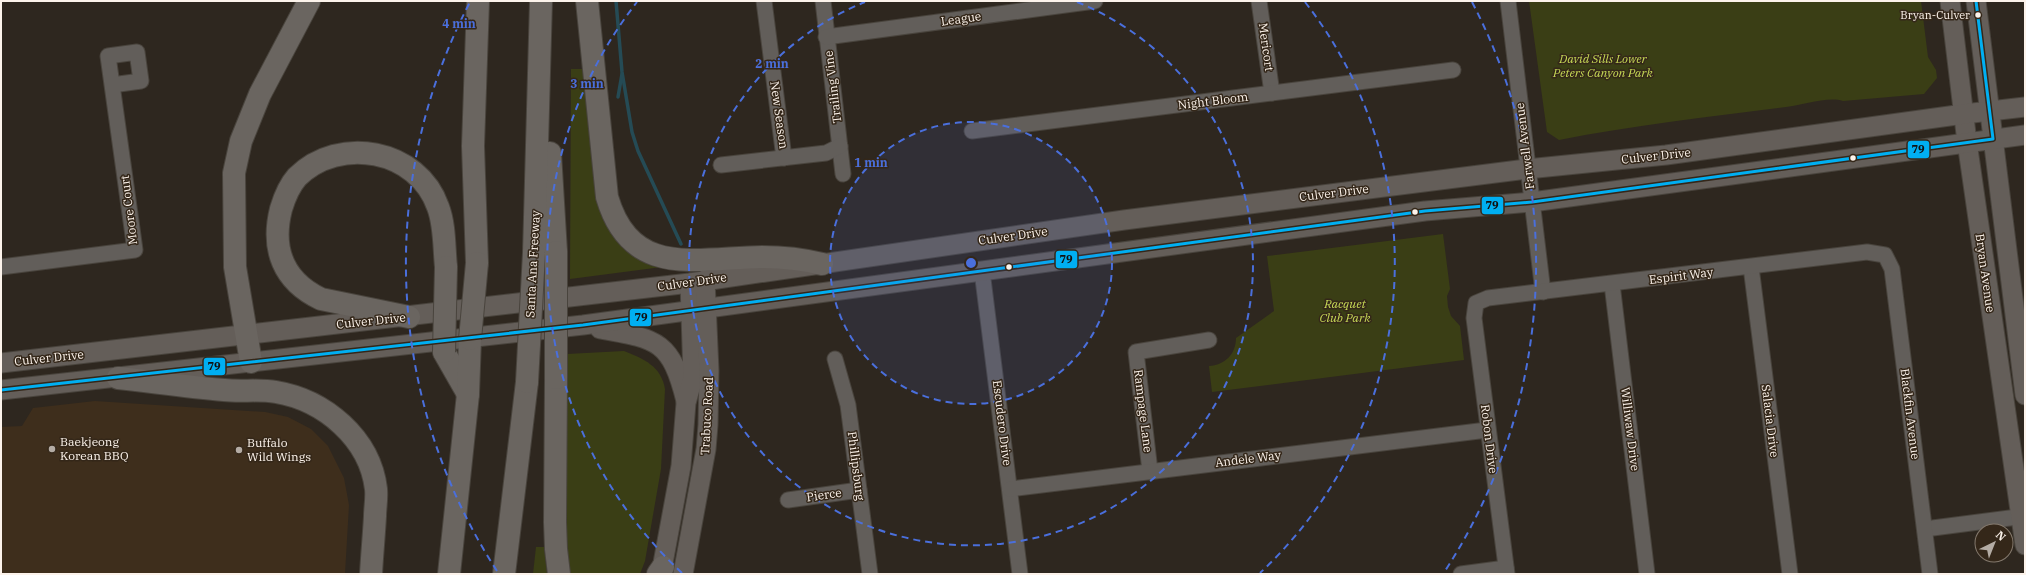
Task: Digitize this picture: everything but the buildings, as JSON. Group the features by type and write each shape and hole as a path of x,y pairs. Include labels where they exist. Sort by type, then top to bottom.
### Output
{"highway":[{"path":"250,362 247,334 235,267 234,173 241,141 260,94 309,1"},
{"path":"449,574 477,264 473,146 478,1"},
{"path":"541,1 556,252 555,528 559,574"},
{"name":"Santa Ana Freeway","path":"504,574 527,382 534,253 541,1"},
{"path":"587,1 607,198 612,212 625,235 657,257 674,261 763,257 797,258 822,264"},
{"path":"409,317 366,307 347,306 321,299 309,293 294,281 281,260 276,240 278,220 284,200 297,178 319,161 336,154 354,152 374,154 398,162 416,175 428,189 438,207 444,236 446,267 444,352 467,387"},
{"path":"118,378 225,390 275,392 302,398 319,406 337,419 363,450 372,469 376,490 371,574"}],"main road":[{"name":"Bryan Avenue","path":"1950,1 1967,142 2023,516 2025,545"},
{"name":"Bryan Avenue","path":"1976,1 2024,385"},
{"name":"Culver Drive","path":"1,363 247,334 409,317 697,282 1124,220 1527,169 1666,155 2025,107"},
{"path":"1,390 583,325 1425,211 1532,202 1993,138 2025,135"},
{"name":"Trabuco Road","path":"683,574 708,431 709,371 699,310 697,282"},
{"name":"Trabuco Road","path":"661,572 681,466 686,403 692,378 699,310"},
{"path":"583,325 641,337 658,344 666,351 677,370 686,403"}],"street":[{"name":"New Season","path":"764,1 784,158"},
{"name":"Trailing Vine","path":"823,1 843,174"},
{"name":"League","path":"826,37 1095,1"},
{"name":"Mericort","path":"1259,1 1272,94"},
{"name":"Farwell Avenue","path":"1508,1 1543,292"},
{"name":"Night Bloom","path":"972,132 1453,70"},
{"name":"Moore Court","path":"1,268 135,250 112,85"},
{"name":"New Season","path":"721,165 826,153 840,146"},
{"name":"Espirit Way","path":"1476,303 1488,298 1867,252 1885,255"},
{"name":"Blackfin Avenue","path":"1885,255 1892,269 1930,574"},
{"name":"Salacia Drive","path":"1751,267 1790,574"},
{"name":"Escudero Drive","path":"982,271 1020,574"},
{"name":"Williwaw Drive","path":"1612,284 1647,574"},
{"name":"Robon Drive","path":"1476,303 1474,318 1506,571"},
{"name":"Rampage Lane","path":"1150,471 1136,352 1209,340"},
{"name":"Phillipsburg","path":"835,359 848,405 870,574"},
{"name":"Andele Way","path":"1010,489 1487,430"},
{"name":"Pierce","path":"788,500 859,490"},
{"path":"1925,529 2023,516"},
{"path":"1461,574 1506,571"}],"shaded area":[{"path":"95,401 265,412 288,417 311,429 328,446 344,478 349,505 345,574 1,574 1,427 22,426 33,408"}],"green space":[{"name":"David Sills Lower Peters Canyon Park","path":"1529,1 1921,1 1928,57 1936,70 1937,78 1924,94 1843,101 1823,100 1786,107 1644,126 1559,140 1547,132"},
{"path":"571,69 587,69 599,189 662,267 570,279"},
{"name":"Racquet Club Park","path":"1443,234 1450,289 1447,296 1448,307 1451,316 1460,326 1464,360 1212,392 1209,366 1225,361 1232,354 1236,338 1274,311 1267,256"},
{"path":"624,351 645,360 656,369 660,374 665,389 661,469 645,561 640,574 570,574 565,552 567,354"},
{"path":"536,547 544,547 547,574 533,574"}],"waterway":[{"path":"616,1 622,72 632,132 638,151 681,244"},
{"path":"618,97 622,74"}],"transit line":[{"name":"79","path":"1,390 583,325 1425,211 1532,202 1993,139 1976,1"}],"place":[{"name":"Bryan-Culver","path":"1978,15"},
{"name":"Baekjeong Korean BBQ","path":"52,449"},
{"name":"Buffalo Wild Wings","path":"239,450"}]}
